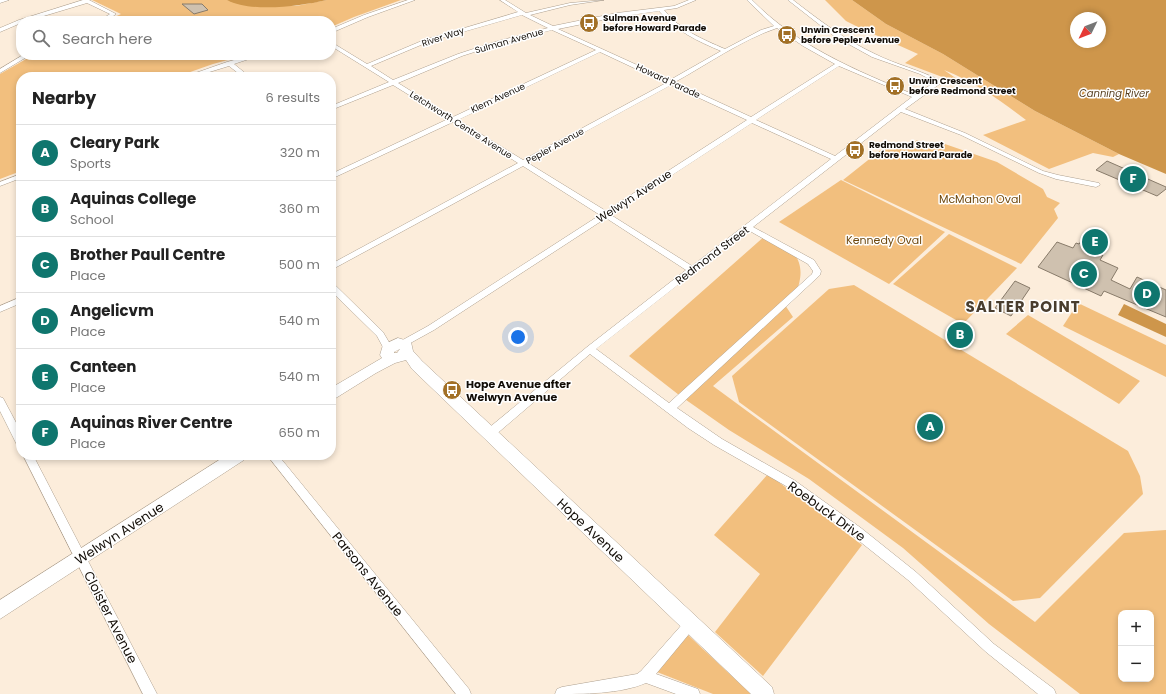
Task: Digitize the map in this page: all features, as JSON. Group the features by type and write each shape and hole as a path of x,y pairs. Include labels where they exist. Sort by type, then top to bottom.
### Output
{"street":[{"path":"0,2 6,0"},
{"path":"336,29 366,16 414,0"},
{"name":"Howard Parade","path":"502,0 523,14 836,159"},
{"name":"River Way","path":"366,66 426,41 523,14 570,4 602,0"},
{"name":"Sulman Avenue","path":"336,106 460,55 553,28 617,15 661,10 694,0"},
{"path":"749,0 779,26 838,64 916,96"},
{"name":"Redmond Street","path":"489,434 590,350 692,270 916,96 939,82 922,73 874,56 836,34 790,0"},
{"path":"37,16 86,1 111,13 112,16"},
{"path":"661,10 678,27 701,41 725,51"},
{"path":"0,30 16,23"},
{"name":"Pepler Avenue","path":"336,264 522,164 725,51 765,30 779,26"},
{"name":"Letchworth Centre Avenue","path":"336,47 522,164 607,214 692,270"},
{"name":"Klem Avenue","path":"336,175 600,50"},
{"path":"0,71 19,60"},
{"path":"202,72 240,60"},
{"path":"229,63 241,72"},
{"name":"Welwyn Avenue","path":"336,392 751,119 838,64"},
{"path":"900,109 963,134 1041,172 1056,177 1096,185"},
{"path":"0,184 16,178"},
{"path":"670,408 816,275 817,271 811,262 748,227"},
{"path":"336,291 397,351"},
{"path":"0,309 16,302"},
{"name":"Roebuck Drive","path":"590,350 718,442 790,483 857,532 912,576 990,648 1049,694"},
{"name":"Hope Avenue","path":"397,351 417,365 765,694"},
{"path":"0,401 16,432"},
{"name":"Cloister Avenue","path":"31,460 150,694"},
{"name":"Welwyn Avenue","path":"0,610 231,460"},
{"name":"Parsons Avenue","path":"276,460 464,694"},
{"path":"562,694 638,680 646,676 690,624"},
{"path":"646,676 693,694"}],"green space":[{"path":"92,0 227,0 273,6 296,6 327,0 401,0 336,25 336,16 117,16 121,14"},
{"path":"825,0 852,0 886,24 943,54 1035,111 1119,154 1113,157 1093,153 1049,169 983,135 1026,120 1007,105 966,80 944,70 957,79 953,81 905,63 918,54 846,21"},
{"path":"24,60 228,60 190,72 16,72 16,173 0,179 0,74"},
{"name":"McMahon Oval","path":"917,140 927,144 942,143 997,162 1043,189 1047,197 1060,203 1054,209 1058,218 1021,264 843,180 887,145 911,145"},
{"name":"Kennedy Oval","path":"841,180 945,232 889,284 779,222"},
{"path":"949,234 1017,268 963,324 893,284"},
{"path":"766,235 781,243 793,253 800,266 798,287 785,305 793,317 713,386 1035,622 1124,533 1166,530 1166,694 1080,694 989,624 903,548 809,479 729,430 679,395 629,356"},
{"path":"854,285 1128,451 1140,476 1143,494 1040,598 1013,601 739,402 732,376 829,289"},
{"path":"1078,303 1166,345 1166,377 1063,326"},
{"path":"1028,315 1140,381 1119,404 1006,334"},
{"path":"768,474 862,545 763,676 715,632 760,574 714,535"},
{"path":"688,635 751,694 713,694 657,672"}],"water":[{"path":"227,0 327,0 290,6 262,7 237,4"},
{"name":"Canning River","path":"852,0 1166,0 1166,174 1119,154 1035,111 943,54 886,24"},
{"path":"1124,304 1166,324 1166,337 1118,315"}],"building":[{"path":"182,4 202,4 208,10 194,14"},
{"path":"1107,161 1166,187 1166,189 1157,196 1096,170"},
{"path":"1088,232 1109,241 1100,253 1103,255 1100,260 1118,268 1111,280 1130,289 1137,277 1166,290 1166,317 1104,291 1101,296 1038,267 1057,242 1073,248 1076,243 1079,244"},
{"path":"1015,281 1030,288 1011,316 995,308"}],"place":[{"name":"Sulman Avenue before Howard Parade","path":"589,23"},
{"name":"Unwin Crescent before Pepler Avenue","path":"787,35"},
{"name":"Unwin Crescent before Redmond Street","path":"895,86"},
{"name":"Redmond Street before Howard Parade","path":"855,150"},
{"name":"Aquinas River Centre","path":"1133,179"},
{"name":"Canteen","path":"1095,242"},
{"name":"Brother Paull Centre","path":"1084,274"},
{"name":"Angelicvm","path":"1147,294"},
{"name":"Aquinas College","path":"960,335"},
{"name":"Hope Avenue after Welwyn Avenue","path":"452,390"},
{"name":"Cleary Park","path":"930,427"}],"district":[{"name":"SALTER POINT","path":"1023,307"}]}
